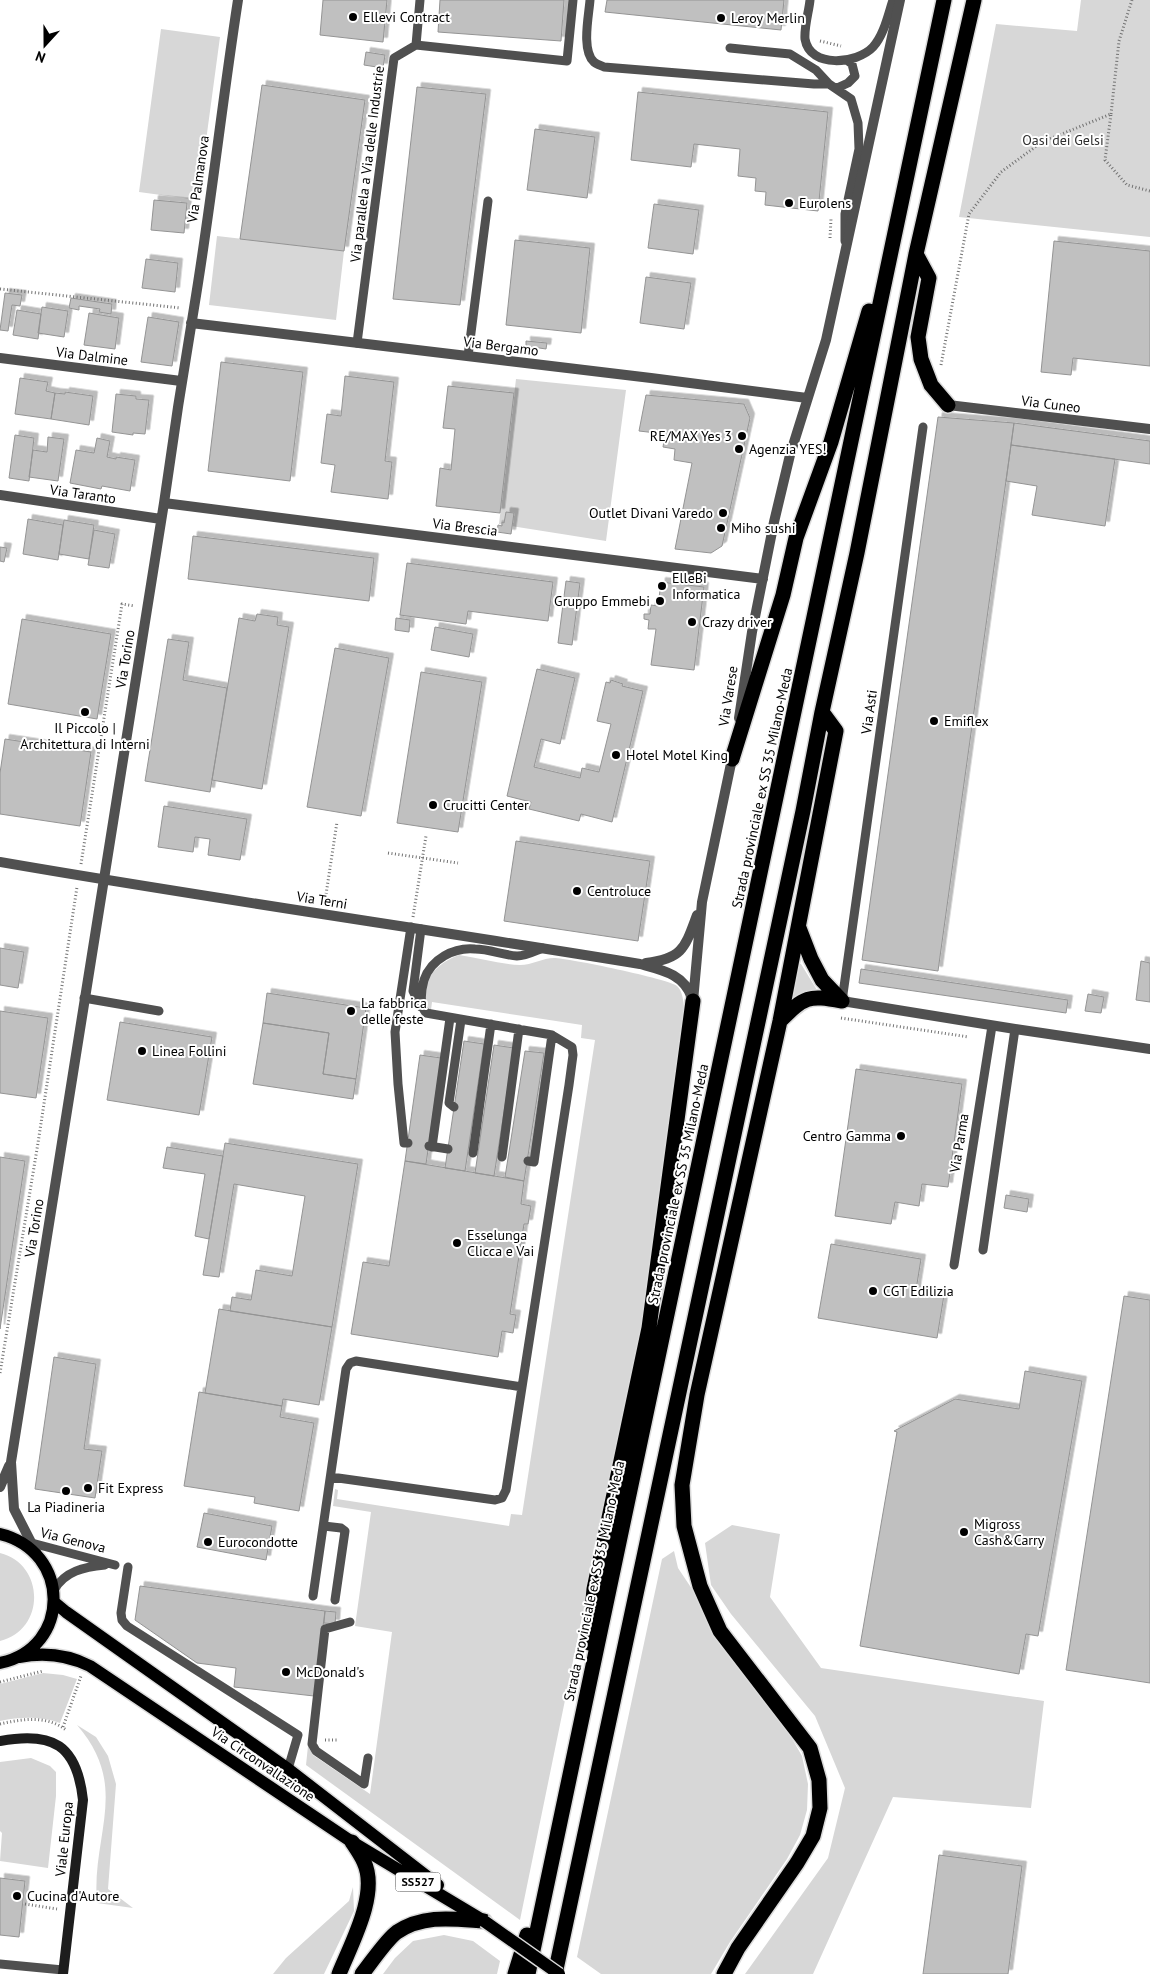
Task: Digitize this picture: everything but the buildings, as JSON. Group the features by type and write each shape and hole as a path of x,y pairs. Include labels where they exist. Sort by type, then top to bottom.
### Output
{"highway":[{"path":"732,760 783,595 796,538 831,442 901,199 944,0"},
{"path":"555,1974 801,820 822,712 857,553 916,254 974,0"},
{"name":"Strada provinciale ex SS 35 Milano-Meda","path":"528,1974 827,561 901,199"},
{"path":"916,254 928,278 918,336 921,358 931,385 948,405"},
{"path":"724,1974 738,1948 813,1836 820,1808 819,1780 810,1748 720,1631 700,1586 684,1526 682,1485 697,1395 780,1021 836,731 822,712"},
{"path":"799,926 811,959 822,980 842,1001"},
{"path":"780,1021 798,1003 815,996 842,1001"},
{"path":"581,1722 594,1589 649,1328 693,1001"},
{"path":"339,1974 361,1919 370,1884 365,1863 352,1842"},
{"path":"515,1974 552,1860"},
{"path":"565,1974 577,1870"},
{"path":"362,1974 396,1933 408,1927 423,1921 443,1918 484,1921"}],"main road":[{"path":"0,1534 14,1538 38,1556 48,1572 54,1596 51,1619 43,1636 20,1657 0,1664"},
{"name":"Via Circonvallazione","path":"54,1596 66,1612 288,1769 484,1921 560,1974"},
{"name":"Via Circonvallazione","path":"20,1657 44,1654 72,1658 90,1666 352,1842 484,1921"}],"street":[{"name":"Via Palmanova","path":"191,324 238,0"},
{"name":"Via Varese","path":"693,1001 702,902 732,760 752,632 788,464 826,340 900,0"},
{"name":"Via Bergamo","path":"191,324 807,398"},
{"name":"Via Torino","path":"38,1556 14,1509 11,1462 84,998 105,881 164,504 180,381 191,324"},
{"name":"Via Dalmine","path":"0,358 180,381"},
{"name":"Via Cuneo","path":"948,405 1150,429"},
{"name":"Via Taranto","path":"0,495 161,519"},
{"name":"Via Brescia","path":"164,504 763,579"},
{"name":"Via Terni","path":"0,862 105,881 640,964"},
{"path":"640,964 664,961 679,954 689,937 702,902"},
{"path":"640,964 663,970 678,978 688,987 693,1001"},
{"path":"842,1001 992,1026 1150,1049"},
{"name":"Via Torino","path":"0,1487 11,1462"},
{"name":"Viale Europa","path":"0,1741 26,1737 44,1739 61,1747 74,1761 81,1779 83,1800 63,1972"}],"lane":[{"path":"420,0 416,45 567,61 573,0"},
{"path":"590,0 587,37 588,51 594,62 604,67 833,86 848,83 855,76 852,64 848,61"},
{"path":"810,0 806,41 810,50 825,60 848,61 872,48 881,34 893,0"},
{"name":"Via parallela a Via delle Industrie","path":"357,343 394,58 416,45"},
{"path":"730,48 790,54 816,70 851,99 858,123 859,149 845,214 845,249"},
{"path":"468,356 488,201"},
{"name":"Via Asti","path":"842,1001 923,427"},
{"path":"331,1477 495,1500 502,1498 506,1490 522,1387 573,1055 572,1047 552,1035 426,1014 413,992 416,928"},
{"path":"408,1143 404,1143 395,1032 416,928"},
{"path":"421,1007 422,987 426,974 437,959 455,951 475,948 518,956 543,948"},
{"path":"84,998 159,1011"},
{"path":"448,1149 431,1146 450,1018"},
{"path":"454,1107 449,1103 462,1020"},
{"path":"473,1153 475,1120 491,1024"},
{"name":"Via Parma","path":"954,1265 992,1026"},
{"path":"502,1157 520,1029"},
{"path":"982,1250 1015,1029"},
{"path":"531,1161 552,1035"},
{"path":"313,1596 346,1369 350,1363 356,1361 522,1387"},
{"path":"324,1526 341,1528 345,1531 335,1600"},
{"name":"Via Genova","path":"14,1538 115,1565 80,1568 62,1579 54,1596"},
{"path":"128,1567 121,1613 122,1620 127,1626 298,1735 288,1769"},
{"path":"350,1622 325,1630 312,1744 316,1751 364,1784 368,1758"},
{"path":"0,1964 63,1972"}],"path":[{"path":"1132,0 1118,41 1105,160 1127,185 1150,191"},
{"path":"806,41 822,41 846,48 857,56"},
{"path":"940,370 969,214 1001,172 1042,142 1111,114"},
{"path":"831,216 829,225 831,241"},
{"path":"0,289 194,309"},
{"path":"0,1373 122,604 147,607"},
{"path":"323,914 337,822"},
{"path":"416,928 422,858 426,836"},
{"path":"388,853 458,863"},
{"path":"0,1682 28,1673 48,1671"},
{"path":"0,1724 35,1719 64,1728 82,1674"},
{"path":"75,1677 80,1678"},
{"path":"25,1904 70,1911"}],"green space":[{"name":"Oasi dei Gelsi","path":"1081,0 1150,0 1150,237 959,217 996,24 1077,31"},
{"path":"161,29 220,37 198,200 139,192"},
{"path":"217,236 344,251 336,320 209,305"},
{"path":"516,379 626,390 606,541 499,524"},
{"path":"459,955 520,965 554,958 638,974 677,986 682,993 684,1008 642,1324 520,1920 306,1765 308,1746 313,1755 370,1794 392,1632 355,1626 371,1512 333,1506 335,1489 338,1490 337,1499 509,1526 511,1514 522,1515 595,1040 581,1038 582,1025 432,1002 430,1018 425,1005 424,994 429,979 438,967"},
{"path":"799,964 801,964 817,990 804,992 794,997 793,996"},
{"path":"732,1525 780,1534 770,1597 821,1668 1044,1701 1031,1808 893,1797 813,1974 745,1974 828,1858 845,1788 815,1716 731,1614 711,1585 705,1543"},
{"path":"674,1551 678,1568 694,1592 718,1641 783,1723 802,1756 808,1784 807,1810 800,1835 787,1859 730,1942 711,1974 601,1974 577,1957 662,1559"},
{"path":"0,1553 15,1559 25,1570 32,1583 34,1597 32,1611 26,1624 15,1635 0,1641"},
{"path":"43,1673 63,1675 77,1679 60,1723 30,1718 0,1721 0,1684"},
{"path":"77,1725 96,1737 108,1756 116,1784 108,1889 133,1908 97,1903 97,1878 105,1812 105,1791 102,1769 93,1748"},
{"path":"31,1758 50,1766 56,1772 56,1796 48,1868 0,1861 2,1833 0,1831 0,1762"},
{"path":"353,1887 354,1911 324,1974 273,1974 286,1958 349,1901"},
{"path":"444,1935 473,1941 500,1961 497,1974 383,1974 395,1958 413,1941"}],"place":[{"name":"Ellevi Contract","path":"353,17"},
{"name":"Leroy Merlin","path":"721,18"},
{"name":"Eurolens","path":"789,203"},
{"name":"RE/MAX Yes 3","path":"742,436"},
{"name":"Agenzia YES!","path":"739,449"},
{"name":"Outlet Divani Varedo","path":"723,513"},
{"name":"Miho sushi","path":"721,528"},
{"name":"ElleBi Informatica","path":"662,586"},
{"name":"Gruppo Emmebi","path":"660,601"},
{"name":"Crazy driver","path":"692,622"},
{"name":"Il Piccolo | Architettura di Interni","path":"85,712"},
{"name":"Emiflex","path":"934,721"},
{"name":"Hotel Motel King","path":"616,755"},
{"name":"Crucitti Center","path":"433,805"},
{"name":"Centroluce","path":"577,891"},
{"name":"La fabbrica delle feste","path":"351,1011"},
{"name":"Linea Follini","path":"142,1051"},
{"name":"Centro Gamma","path":"901,1136"},
{"name":"Esselunga Clicca e Vai","path":"457,1243"},
{"name":"CGT Edilizia","path":"873,1291"},
{"name":"Fit Express","path":"88,1488"},
{"name":"La Piadineria","path":"66,1491"},
{"name":"Migross Cash&Carry","path":"964,1532"},
{"name":"Eurocondotte","path":"208,1542"},
{"name":"McDonald's","path":"286,1672"},
{"name":"Cucina d'Autore","path":"17,1896"}]}
